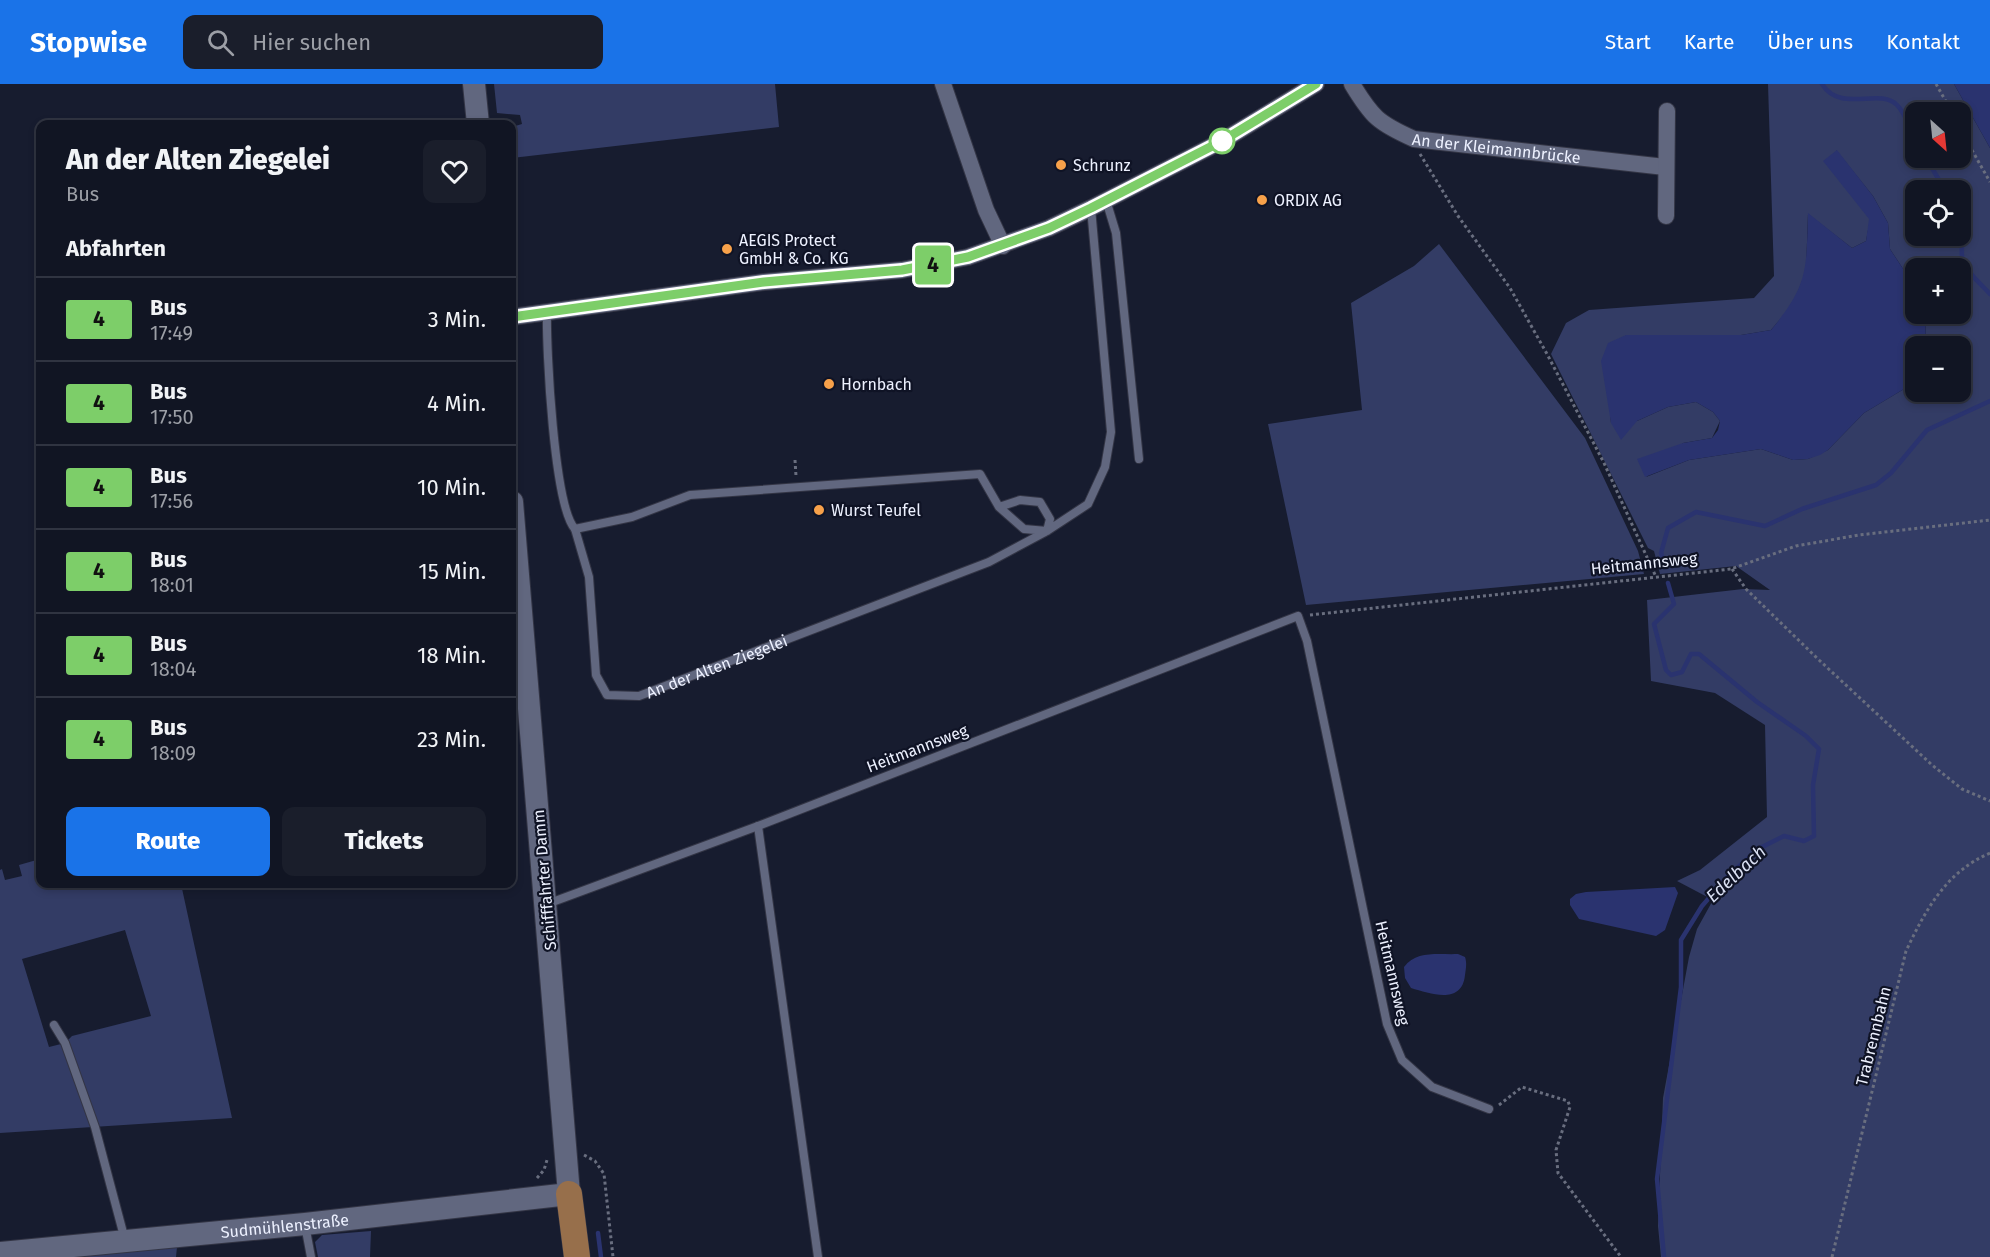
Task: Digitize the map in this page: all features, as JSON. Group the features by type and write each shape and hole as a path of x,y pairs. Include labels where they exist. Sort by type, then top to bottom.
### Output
{"main road":[{"path":"474,84 478,120"},
{"name":"Schifffahrter Damm","path":"516,549 569,1194 577,1257"},
{"name":"Sudmühlenstraße","path":"0,1253 305,1224 569,1194"}],"street":[{"path":"943,84 986,210 1003,246"},
{"path":"516,315 764,282 902,270 968,257 1003,246 1098,204 1222,141 1316,84"},
{"name":"An der Kleimannbrücke","path":"1352,84 1370,113 1386,127 1414,139 1665,168"},
{"path":"1666,216 1667,111"}],"lane":[{"path":"1098,204 1116,233 1139,459"},
{"name":"An der Alten Ziegelei","path":"575,529 589,578 596,675 607,695 639,696 989,562 1047,531 1088,504 1105,467 1111,432 1098,204"},
{"path":"547,311 546,342 560,484 569,523 575,529 632,517 690,495 980,474 999,507 1024,529 1047,531 1050,519 1041,502 1020,500 999,507"},
{"name":"Heitmannsweg","path":"546,904 758,826 1298,616 1307,640 1387,1024 1402,1060 1432,1087 1489,1109"},
{"path":"758,826 818,1257"},
{"path":"54,1025 65,1043 95,1126 125,1241"},
{"path":"305,1224 311,1257"}],"path":[{"path":"1936,84 1946,102"},
{"path":"1414,139 1424,162 1458,216 1510,288 1604,463 1656,577"},
{"path":"1971,148 1990,182"},
{"path":"795,459 796,487"},
{"name":"Heitmannsweg","path":"1298,616 1731,569 1796,546 1859,535 1990,520"},
{"path":"1731,569 1746,589 1795,637 1932,765 1962,789 1990,801"},
{"name":"Trabrennbahn","path":"1832,1257 1906,951 1921,920 1951,877 1970,861 1990,853"},
{"path":"1489,1109 1501,1104 1509,1094 1522,1087 1568,1101 1570,1107 1556,1150 1558,1173 1621,1257"},
{"path":"582,1155 595,1161 604,1174 613,1257"}],"shaded area":[{"path":"494,84 775,84 779,127 516,158 516,126 522,124 520,115 497,113"},
{"path":"1768,84 1954,84 1964,102 1905,102 1905,168 1971,168 1971,114 1990,148 1990,1257 1661,1257 1658,1226 1663,1098 1689,957 1697,929 1713,900 1677,881 1700,870 1767,817 1765,725 1715,693 1651,681 1647,600 1743,589 1770,590 1736,566 1660,574 1654,551 1648,548 1551,354 1566,323 1589,310 1754,298 1774,276","holes":["1836,150 1873,196 1888,223 1890,249 1905,272 1905,258 1971,258 1971,324 1925,324 1926,336 1971,336 1971,402 1905,402 1905,387 1864,413 1828,450 1808,459 1793,460 1761,449 1689,460 1646,477 1683,443 1712,438 1720,421 1713,412 1696,402 1668,407 1637,421 1611,423 1609,401 1626,335 1741,335 1771,330 1793,304 1806,271 1808,214 1852,248 1866,241 1870,219 1861,207"]},
{"path":"1954,84 1990,84 1990,148 1971,114 1971,102 1964,102"},
{"path":"1837,150 1873,196 1888,223 1890,249 1905,272 1905,324 1925,324 1926,336 1905,336 1905,387 1864,413 1828,450 1820,455 1793,460 1761,449 1689,460 1645,477 1637,459 1683,443 1712,438 1718,430 1720,421 1713,412 1696,402 1668,407 1637,421 1621,440 1611,423 1601,361 1608,343 1626,335 1741,335 1771,330 1793,300 1803,276 1807,249 1808,213 1852,248 1866,241 1869,219 1823,161"},
{"path":"1439,244 1585,438 1638,551 1644,574 1306,605 1268,424 1362,410 1351,303 1414,266"},
{"path":"36,860 36,888 182,888 232,1118 0,1133 0,870 2,869 5,880 22,876 19,865","holes":["125,930 151,1016 72,1036 65,1043 49,1047 22,959"]},
{"path":"1675,887 1678,893 1665,930 1656,936 1579,919 1570,905 1570,899 1576,894 1586,892"},
{"path":"1428,954 1458,954 1465,957 1465,975 1463,984 1458,991 1452,994 1427,993 1411,988 1405,978 1404,967 1415,958"},
{"path":"371,1231 370,1257 318,1257 315,1242 322,1235"},
{"path":"177,1247 176,1257 67,1257"}],"waterway":[{"name":"Edelbach","path":"1822,84 1830,93 1839,97 1889,100 1900,108 1905,117"},
{"name":"Edelbach","path":"1932,168 1939,180"},
{"name":"Edelbach","path":"1962,246 1963,261 1990,294"},
{"name":"Edelbach","path":"1666,567 1661,553 1668,528 1696,512 1765,526 1802,509 1876,485 1891,473 1927,430 1990,401"},
{"name":"Edelbach","path":"1664,1257 1657,1179 1681,987 1681,940 1702,906 1729,875 1760,848 1784,836 1804,841 1814,836 1813,785 1819,749 1806,736 1757,702 1699,654 1691,654 1682,672 1671,675 1666,670 1654,624 1674,604 1668,583"},
{"path":"598,1233 601,1257"}],"bus line":[{"name":"4","path":"516,316 764,282 902,270 968,257 1049,228 1091,208 1222,141 1316,84"}],"place":[{"name":"Schrunz","path":"1061,165"},
{"name":"ORDIX AG","path":"1262,200"},
{"name":"AEGIS Protect GmbH & Co. KG","path":"727,249"},
{"name":"Hornbach","path":"829,384"},
{"name":"Wurst Teufel","path":"819,510"}]}
